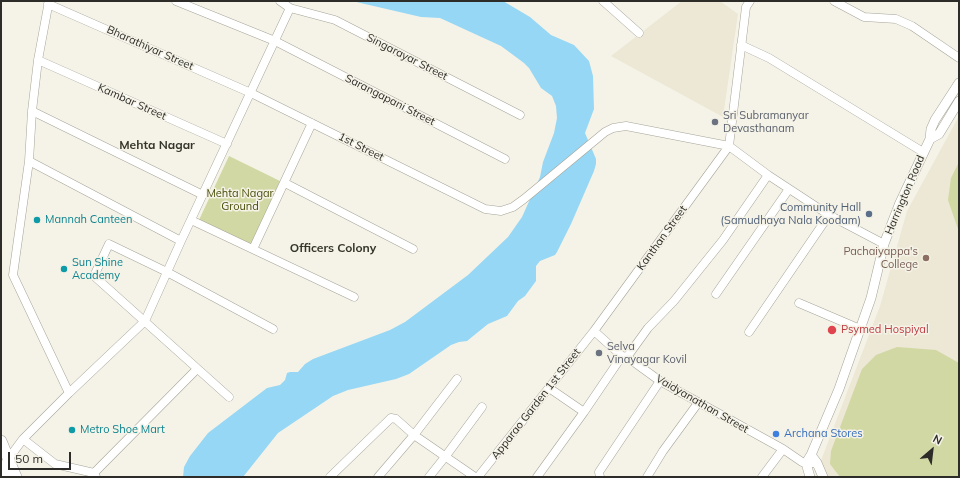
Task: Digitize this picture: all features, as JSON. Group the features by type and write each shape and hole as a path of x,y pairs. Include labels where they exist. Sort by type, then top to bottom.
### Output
{"main road":[{"path":"1,441 4,467 16,477"}],"street":[{"name":"Sarangapani Street","path":"176,1 275,41 506,159"},
{"path":"4,467 23,439 145,321 290,8 280,1"},
{"path":"603,1 639,33"},
{"path":"750,1 746,7 729,146 768,175 829,215 884,244"},
{"path":"834,1 864,17 896,19 912,26 959,58"},
{"path":"49,2 38,60 32,111 29,161 13,275 69,393"},
{"name":"Bharathiyar Street","path":"49,2 251,93"},
{"name":"Singarayar Street","path":"290,8 335,20 520,115"},
{"path":"741,45 770,58 923,152"},
{"name":"Kambar Street","path":"38,60 227,144"},
{"path":"930,139 931,129 935,120 959,83"},
{"name":"1st Street","path":"251,93 474,204 497,211 513,207 535,191 602,134 610,129 620,126 729,146"},
{"name":"Harrington Road","path":"811,460 839,389 871,298 884,244 899,205 930,139 938,134 959,101"},
{"path":"32,111 203,195"},
{"path":"253,249 312,123"},
{"name":"Kanthan Street","path":"594,331 729,146"},
{"path":"29,161 181,241"},
{"path":"537,477 625,356 648,328 674,302 723,240 768,175"},
{"path":"284,183 413,249"},
{"path":"716,294 789,189"},
{"path":"749,332 829,215"},
{"path":"191,220 354,297"},
{"path":"229,397 94,276 109,244 167,272 273,329"},
{"path":"799,303 860,329"},
{"name":"Vaidyanathan Street","path":"594,331 625,356 660,381 783,449 802,462 811,460"},
{"name":"Apparao Garden 1st Street","path":"478,477 594,331"},
{"path":"23,439 55,464 95,475 197,369"},
{"path":"378,477 414,435 457,379"},
{"path":"600,475 660,381"},
{"path":"549,388 584,412"},
{"path":"647,477 663,451 698,403"},
{"path":"429,477 482,407"},
{"path":"330,477 391,418 396,419 414,435 474,477"},
{"path":"762,477 783,449"},
{"path":"810,477 811,460"},
{"path":"811,460 823,477"}],"shaded area":[{"path":"682,1 720,1 738,14 723,117 611,56"},
{"name":"Pachaiyappa's College","path":"959,116 959,477 827,477 820,463 880,306 907,211"}],"green space":[{"name":"Mehta Nagar Ground","path":"229,156 280,181 251,245 199,220"},
{"path":"959,162 959,232 948,200 951,178"},
{"path":"897,347 936,350 959,363 959,477 840,477 830,464 831,451 862,369 876,355"}],"water":[{"path":"352,1 503,1 530,17 551,35 574,45 589,61 593,76 594,109 585,133 596,159 594,171 557,252 555,255 540,261 536,266 536,281 507,316 488,324 467,341 451,345 409,374 396,379 348,390 333,396 278,433 243,477 183,477 184,467 190,456 208,433 267,388 280,385 285,380 287,373 298,372 305,364 313,359 390,330 405,322 468,275 508,237 522,217 540,177 543,162 554,133 557,118 556,106 552,96 541,88 529,68 524,63 501,46 440,18 421,17"}],"place":[{"name":"Sri Subramanyar Devasthanam","path":"715,122"},
{"name":"Community Hall (Samudhaya Nala Koodam)","path":"869,214"},
{"name":"Mannah Canteen","path":"37,220"},
{"name":"Pachaiyappa's College","path":"926,258"},
{"name":"Sun Shine Academy","path":"64,269"},
{"name":"Psymed Hospiyal","path":"832,330"},
{"name":"Selva Vinayagar Kovil","path":"599,353"},
{"name":"Metro Shoe Mart","path":"72,430"},
{"name":"Archana Stores","path":"776,434"}],"district":[{"name":"Mehta Nagar","path":"157,145"},
{"name":"Officers Colony","path":"333,248"}]}
